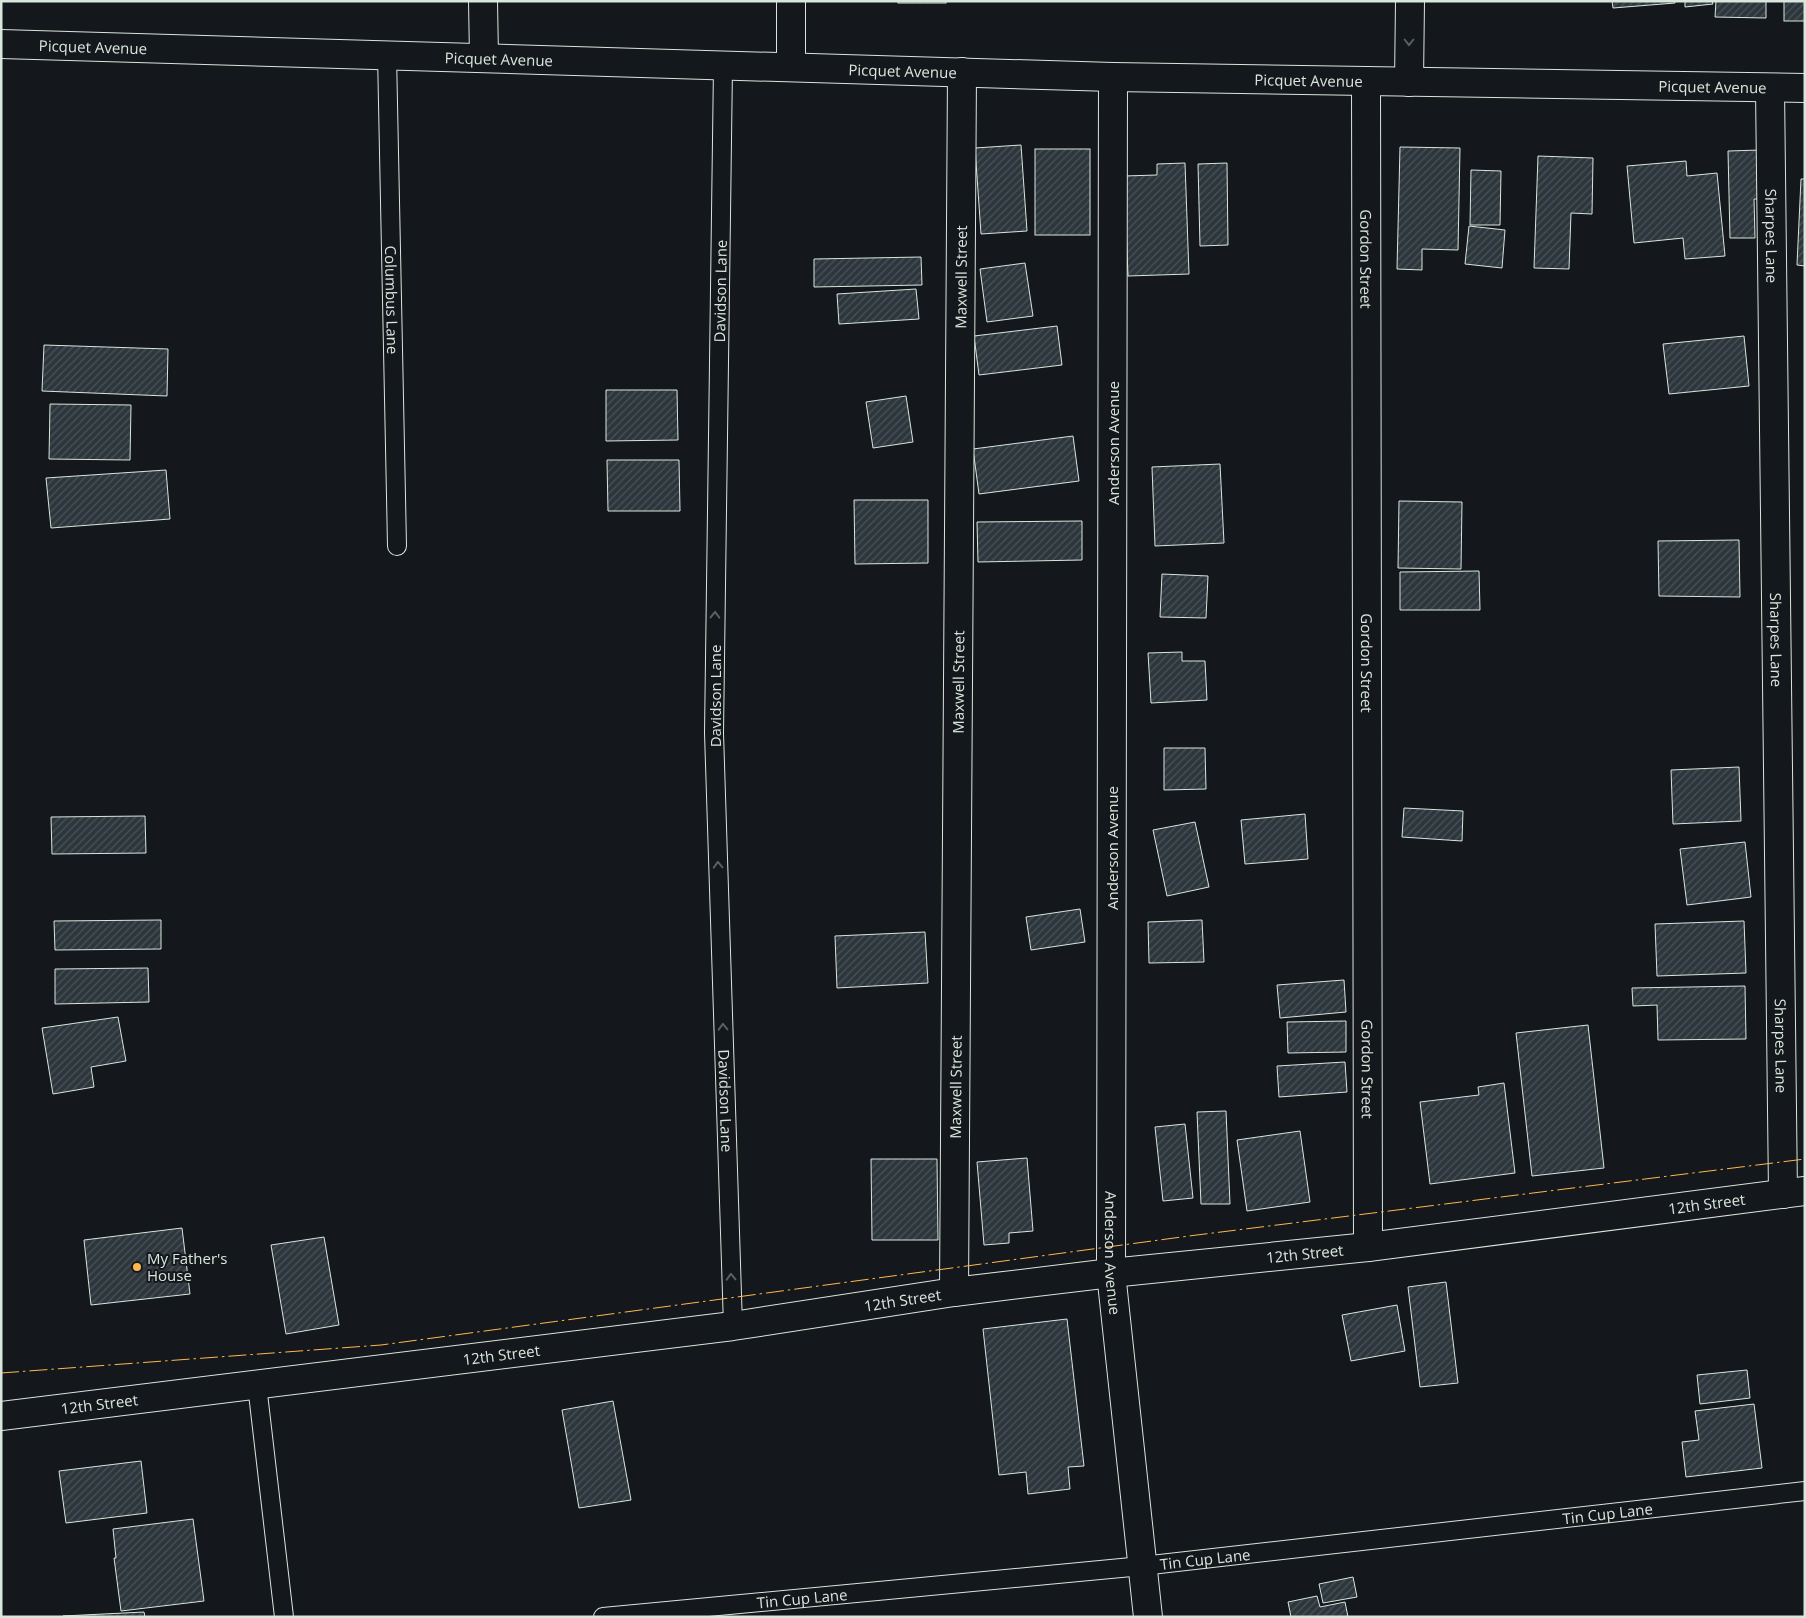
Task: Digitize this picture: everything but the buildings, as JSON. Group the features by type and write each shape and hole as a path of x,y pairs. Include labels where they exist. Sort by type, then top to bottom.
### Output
{"street":[{"path":"483,1 484,56"},
{"path":"791,1 791,67"},
{"path":"1409,82 1410,1"},
{"name":"Picquet Avenue","path":"1,44 484,56 723,66 1113,77 1805,88"},
{"name":"Maxwell Street","path":"954,1292 962,72"},
{"name":"Anderson Avenue","path":"1113,77 1111,1273 1148,1617"},
{"name":"Gordon Street","path":"1366,81 1368,1247"},
{"name":"Sharpes Lane","path":"1770,88 1794,1193"},
{"name":"12th Street","path":"1,1416 732,1326 954,1292 1111,1273 1368,1247 1794,1193"}],"lane":[{"name":"Columbus Lane","path":"387,54 397,546"},
{"name":"Davidson Lane","path":"723,66 714,733 732,1326"},
{"path":"256,1385 284,1617"},
{"name":"Tin Cup Lane","path":"604,1617 1142,1566 1805,1491"}],"power":[{"path":"1,1373 381,1345 1189,1236 1805,1159"}],"place":[{"name":"My Father's House","path":"137,1267"}]}
